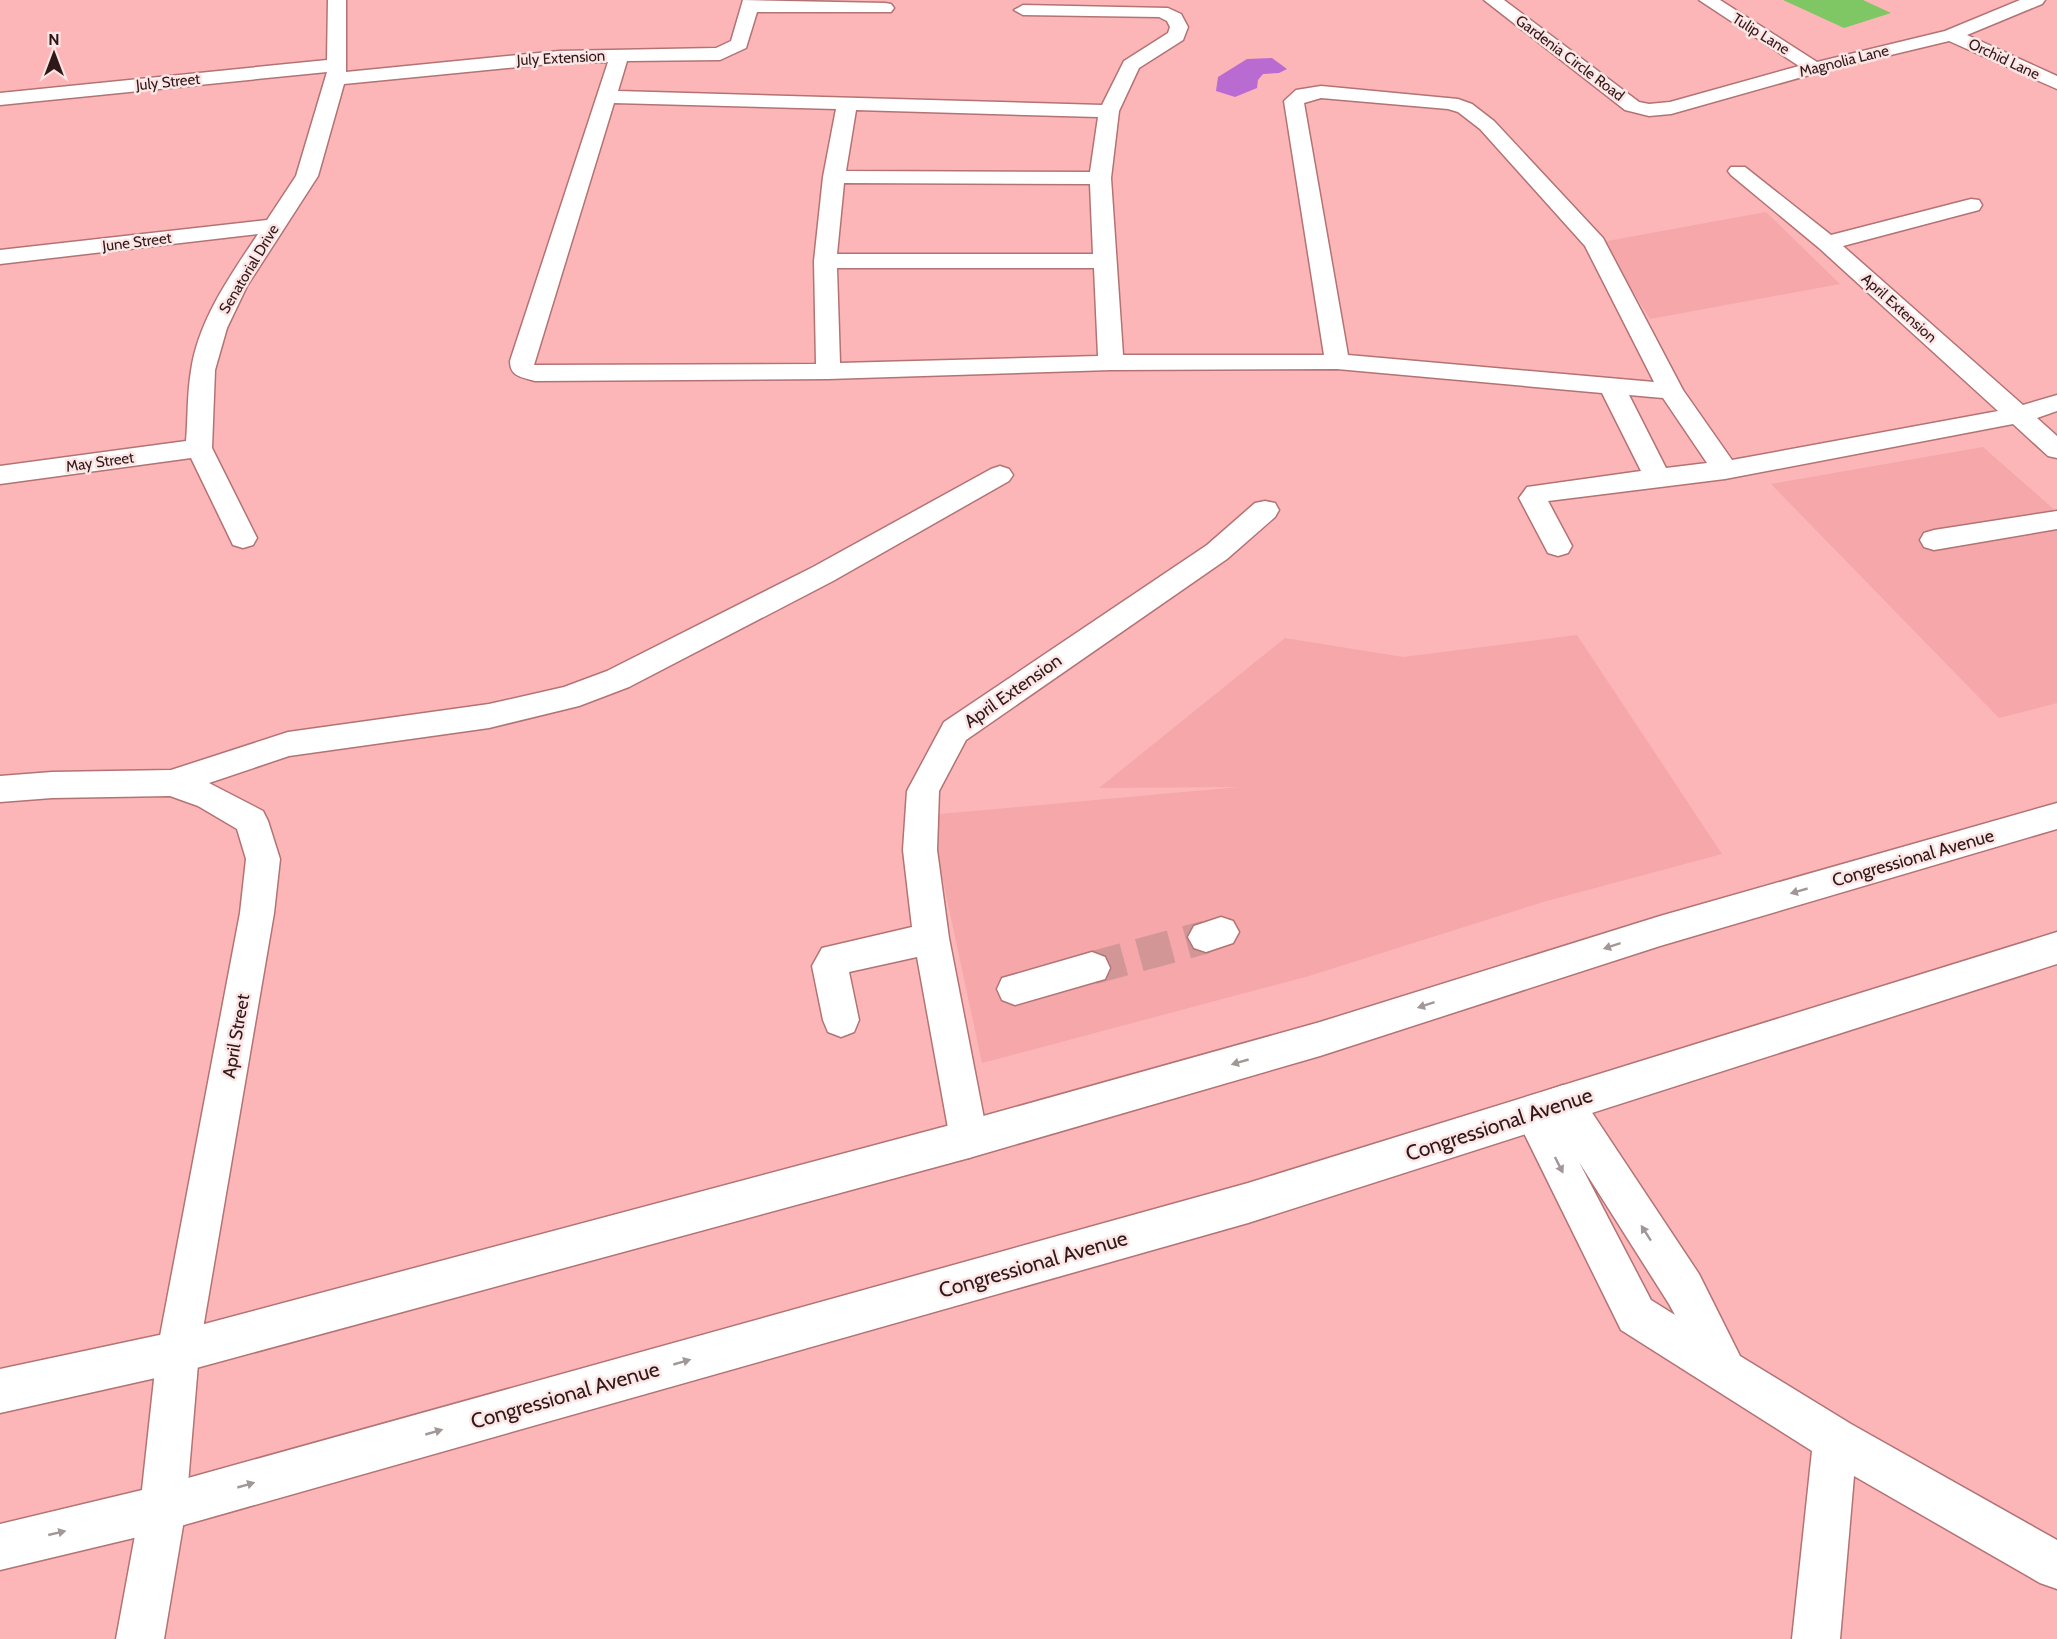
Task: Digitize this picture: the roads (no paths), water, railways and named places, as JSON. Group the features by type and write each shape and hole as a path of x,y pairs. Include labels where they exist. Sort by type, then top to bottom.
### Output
{"street":[{"name":"Senatorial Drive","path":"243,538 199,448 202,370 215,328 236,286 307,176 336,72 337,0"},
{"name":"Gardenia Circle Road","path":"1493,0 1632,106 1649,110"},
{"name":"Tulip Lane","path":"1708,0 1814,68"},
{"name":"Magnolia Lane","path":"1649,110 1671,108 1814,68 1951,35 2036,0"},
{"name":"July Extension","path":"336,72 620,55 720,54 739,44 751,4"},
{"path":"751,4 885,8"},
{"path":"1023,10 1162,12 1175,18 1179,27 1176,36 1131,65 1109,111 1100,178 1111,363"},
{"name":"Orchid Lane","path":"1951,35 2057,83"},
{"path":"620,55 522,361 522,369 534,373 828,371 1111,363 1337,363 1671,391"},
{"name":"July Street","path":"0,99 336,72"},
{"path":"1337,363 1294,100 1311,92 1451,103 1465,108 1487,125 1595,243 1671,391 1725,471"},
{"path":"606,97 1109,111"},
{"path":"828,371 825,261 834,177 847,103"},
{"name":"April Extension","path":"1738,171 1827,243 2057,450"},
{"path":"834,177 1100,178"},
{"path":"1827,243 1971,205"},
{"name":"June Street","path":"0,257 274,226"},
{"path":"825,261 1106,261"},
{"path":"1611,386 1658,478"},
{"path":"1558,546 1533,498 1538,493 1725,471 2018,415 2057,403"},
{"name":"May Street","path":"0,475 199,448"},
{"path":"171,783 288,744 489,716 568,698 618,680 822,574 1000,475"},
{"name":"April Extension","path":"969,1139 931,938 920,850 923,791 955,731 1217,552 1265,510"},
{"path":"1934,540 2057,520"},
{"name":"April Street","path":"0,789 63,784 171,783 210,797 251,821 263,859 255,924 178,1352 163,1508"},
{"name":"Congressional Avenue","path":"0,1391 178,1352 969,1139 1320,1039 1660,932 2057,816"},
{"path":"841,1020 830,966 835,959 931,938"},
{"name":"Congressional Avenue","path":"0,1547 163,1508 1248,1203 2057,948"},
{"path":"1015,989 1092,968"},
{"path":"1548,1108 1636,1315 1834,1440 2057,1566"},
{"path":"1548,1108 1684,1289 1726,1372"},
{"path":"1816,1639 1834,1440"},
{"path":"140,1639 163,1508"}],"tunnel":[{"path":"1092,968 1206,937"}]}
